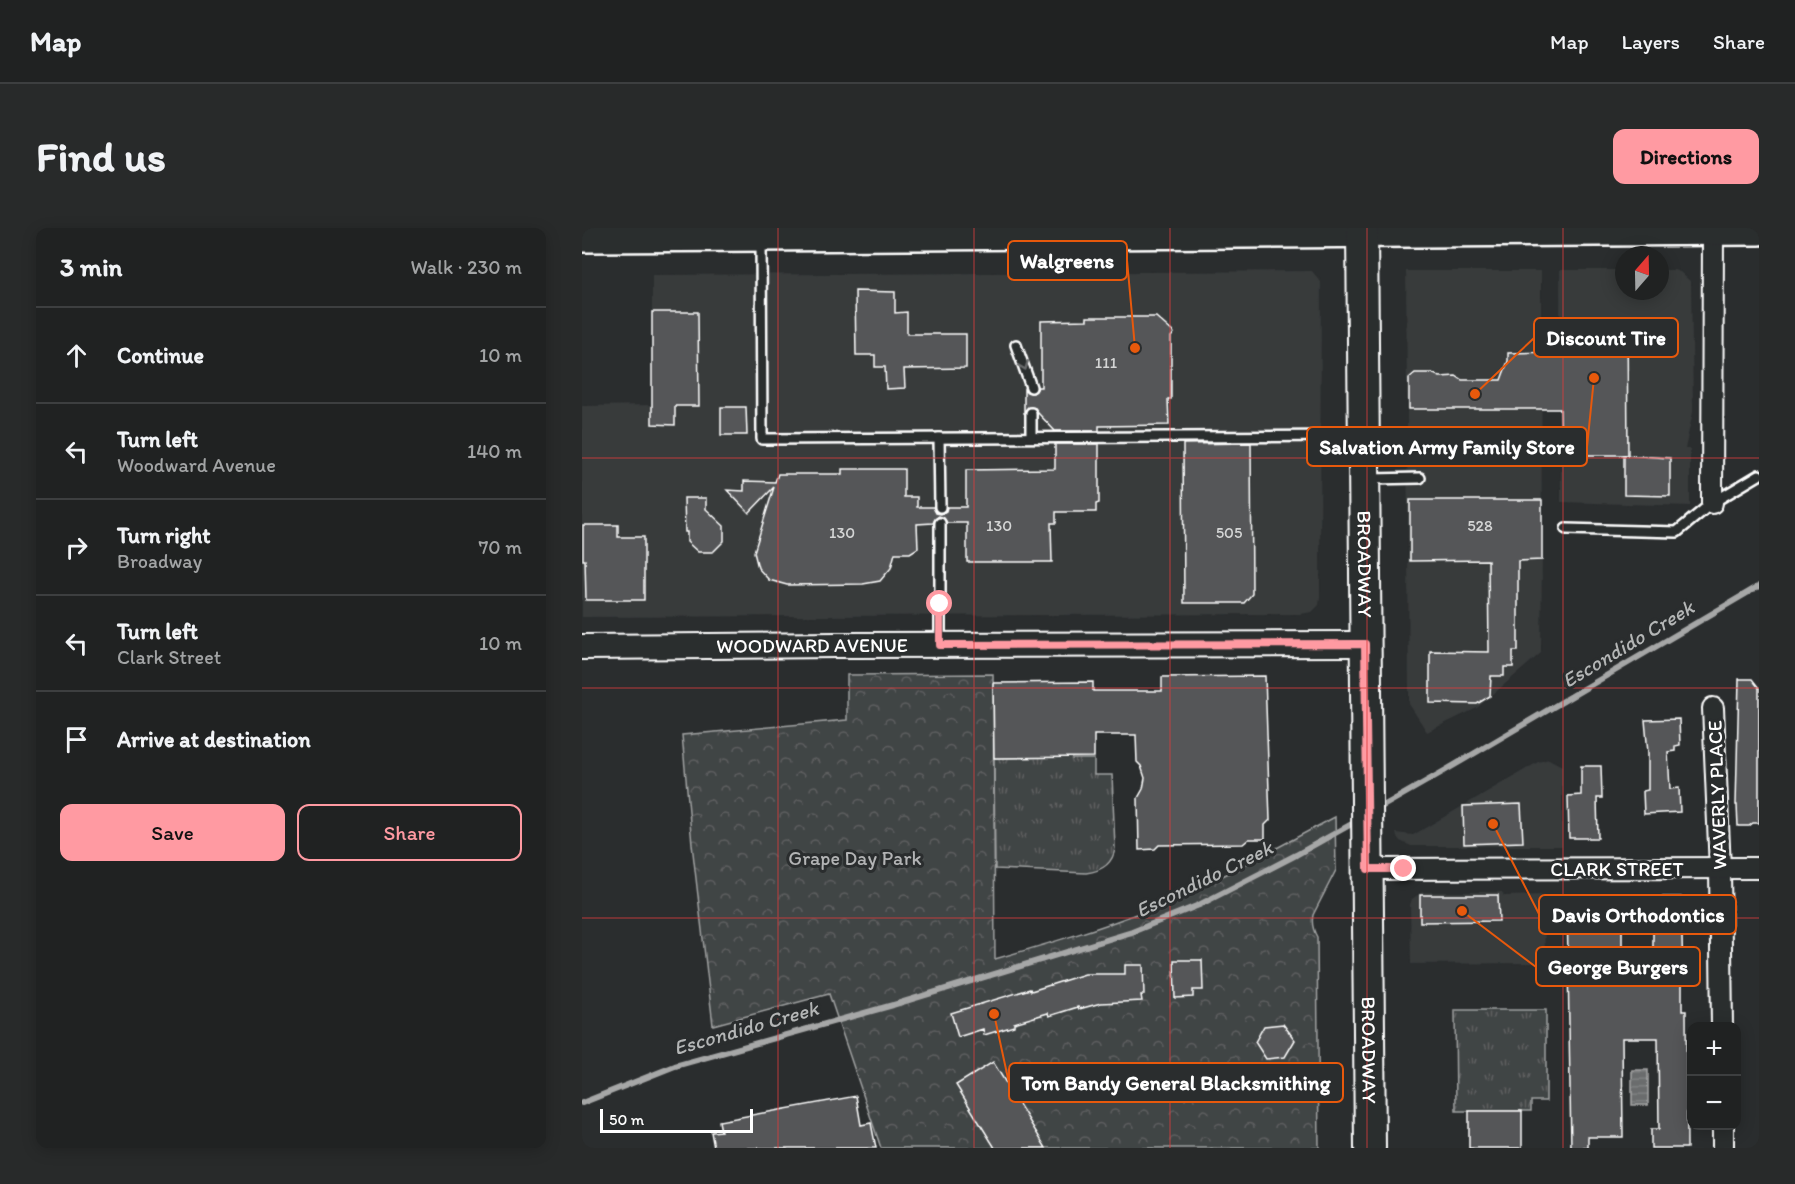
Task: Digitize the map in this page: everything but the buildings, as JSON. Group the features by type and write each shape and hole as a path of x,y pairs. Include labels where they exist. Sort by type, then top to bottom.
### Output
{"main road":[{"path":"582,238 934,232 1713,232 1748,230"},
{"name":"BROADWAY","path":"1362,231 1370,1148"}],"street":[{"path":"1712,503 1713,232"},
{"name":"WOODWARD AVENUE","path":"582,647 1365,644"},
{"name":"WAVERLY PLACE","path":"1713,708 1720,869 1722,1022"},
{"name":"CLARK STREET","path":"1368,869 1759,868"},
{"path":"1723,1130 1723,1148"}],"lane":[{"path":"761,236 762,439 1364,436"},
{"path":"1016,345 1031,387"},
{"path":"1031,413 1031,437"},
{"path":"939,438 940,507"},
{"path":"1566,529 1677,532 1712,503 1759,475"},
{"path":"1364,478 1420,478"},
{"path":"940,523 940,645"}],"shaded area":[{"path":"1560,270 1615,270 1615,300 1669,300 1669,270 1680,272 1691,282 1693,412 1685,449 1690,449 1690,506 1561,502"},
{"path":"1312,271 1321,282 1320,598 1319,605 1312,612 1300,614 582,617 582,406 652,405 652,275"},
{"path":"1406,271 1541,271 1541,653 1477,708 1427,732 1409,704"},
{"path":"1549,759 1562,766 1562,846 1411,846 1397,837 1396,833 1413,835 1538,762"},
{"path":"1422,892 1502,892 1504,896 1544,895 1545,963 1411,964 1410,905 1412,899"},
{"path":"1632,1070 1648,1070 1648,1105 1632,1105"}],"green space":[{"name":"Grape Day Park","path":"993,674 995,959 1092,930 1173,899 1243,866 1335,817 1336,870 1312,921 1317,937 1319,1148 881,1148 829,994 713,1025 682,735 847,720 847,675"},
{"path":"1071,757 1072,759 1094,759 1094,775 1112,775 1115,848 1112,858 1101,868 1086,873 995,869 994,758"},
{"path":"1455,1010 1546,1010 1546,1101 1531,1101 1531,1111 1456,1111"}],"waterway":[{"name":"Escondido Creek","path":"1376,810 1759,586"},
{"name":"Escondido Creek","path":"582,1103 675,1066 893,1005 1132,932 1199,905 1357,821"}],"place":[{"name":"Walgreens","path":"1135,348"},
{"name":"Salvation Army Family Store","path":"1594,378"},
{"name":"Discount Tire","path":"1475,394"},
{"name":"Davis Orthodontics","path":"1493,824"},
{"name":"George Burgers","path":"1462,911"},
{"name":"Tom Bandy General Blacksmithing","path":"994,1014"}],"route":[{"path":"940,604 940,645 1365,644 1368,869 1404,869"}]}
